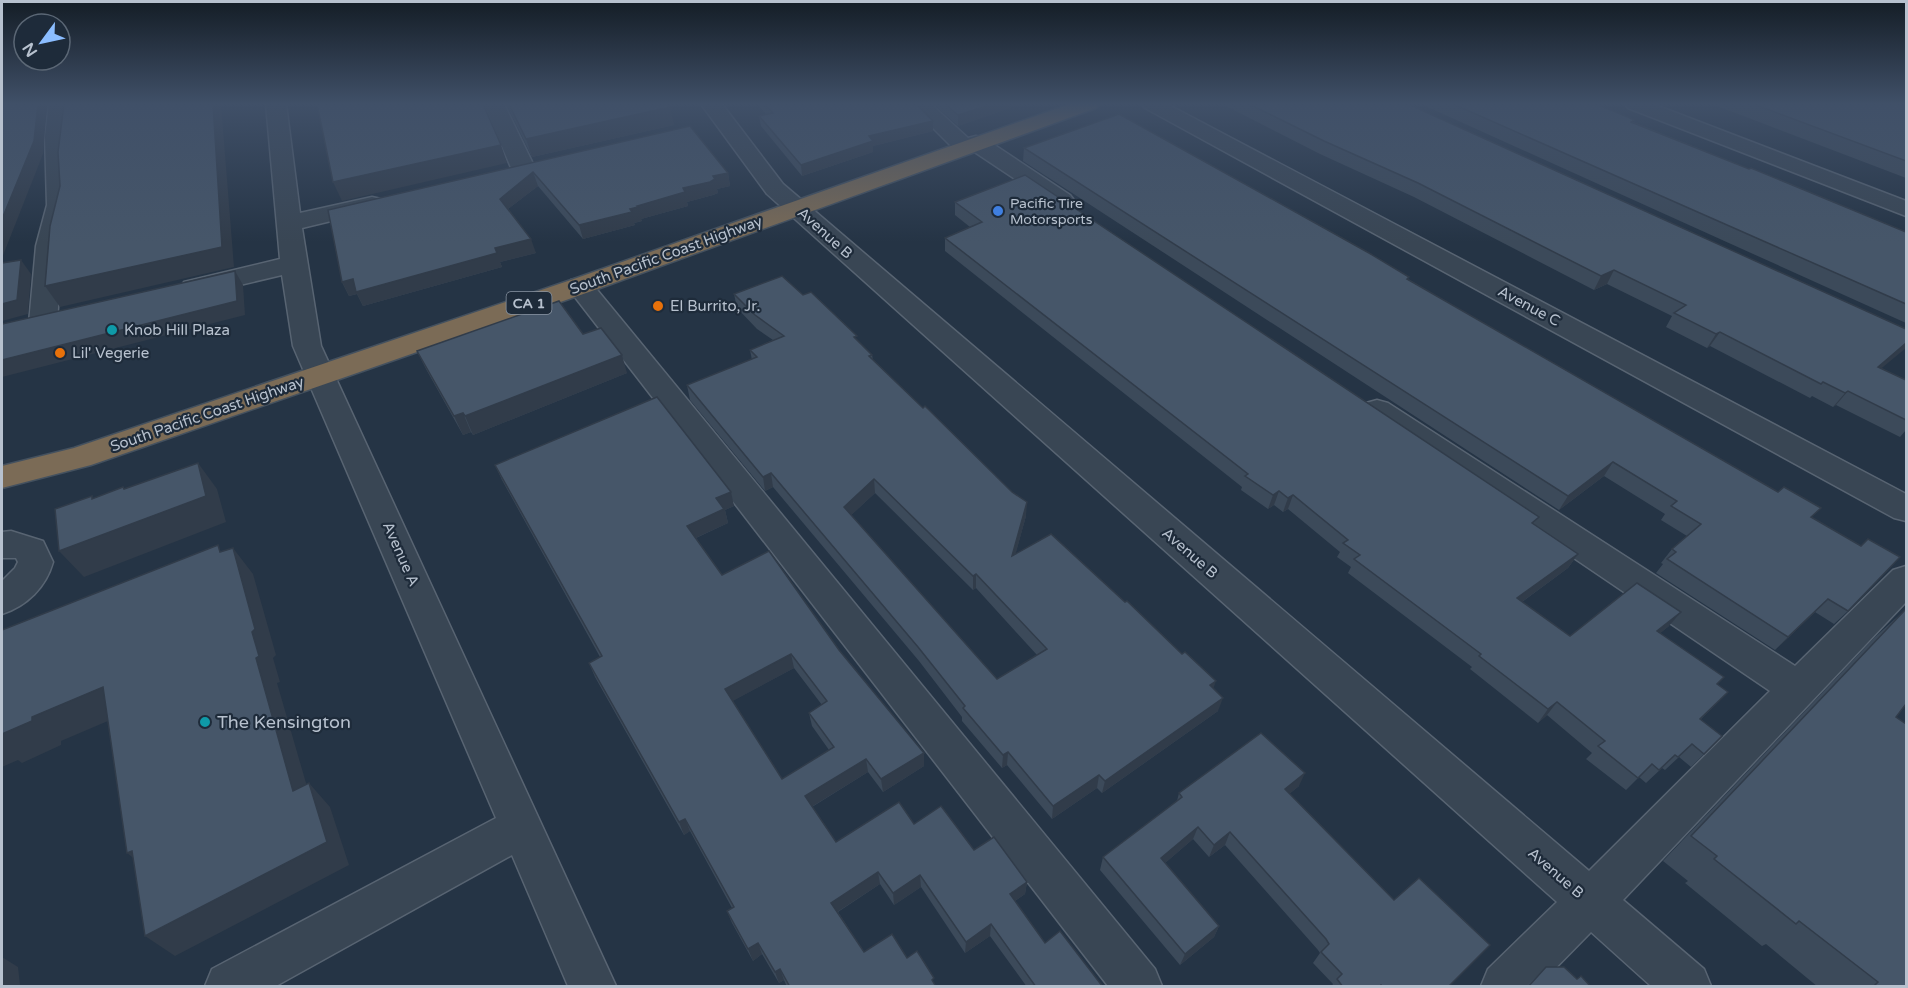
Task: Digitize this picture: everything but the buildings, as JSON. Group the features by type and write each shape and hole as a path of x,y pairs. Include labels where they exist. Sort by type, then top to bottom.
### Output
{"highway":[{"name":"South Pacific Coast Highway","path":"2,477 80,457 321,375 580,286 956,150"}],"street":[{"path":"44,322 49,246 59,205 57,150"},
{"name":"Avenue A","path":"281,150 293,264 306,346 321,375 592,987"},
{"path":"515,150 524,170"},
{"name":"Avenue B","path":"746,150 776,189 797,208 1687,987"},
{"path":"978,150 1086,216"},
{"name":"Avenue C","path":"1238,150 1906,509"},
{"path":"1754,150 1906,209"},
{"path":"289,223 390,200"},
{"path":"168,294 293,264"},
{"path":"580,286 1138,987"},
{"path":"1352,393 1797,688"},
{"path":"2,545 22,545 32,550 36,558 34,568 27,580 2,600"},
{"path":"1505,987 1797,688 1906,580"},
{"path":"229,987 522,827"}],"place":[{"name":"Pacific Tire Motorsports","path":"998,211"},
{"name":"El Burrito, Jr.","path":"658,306"},
{"name":"Knob Hill Plaza","path":"112,330"},
{"name":"Lil' Vegerie","path":"60,353"},
{"name":"The Kensington","path":"205,722"}]}
